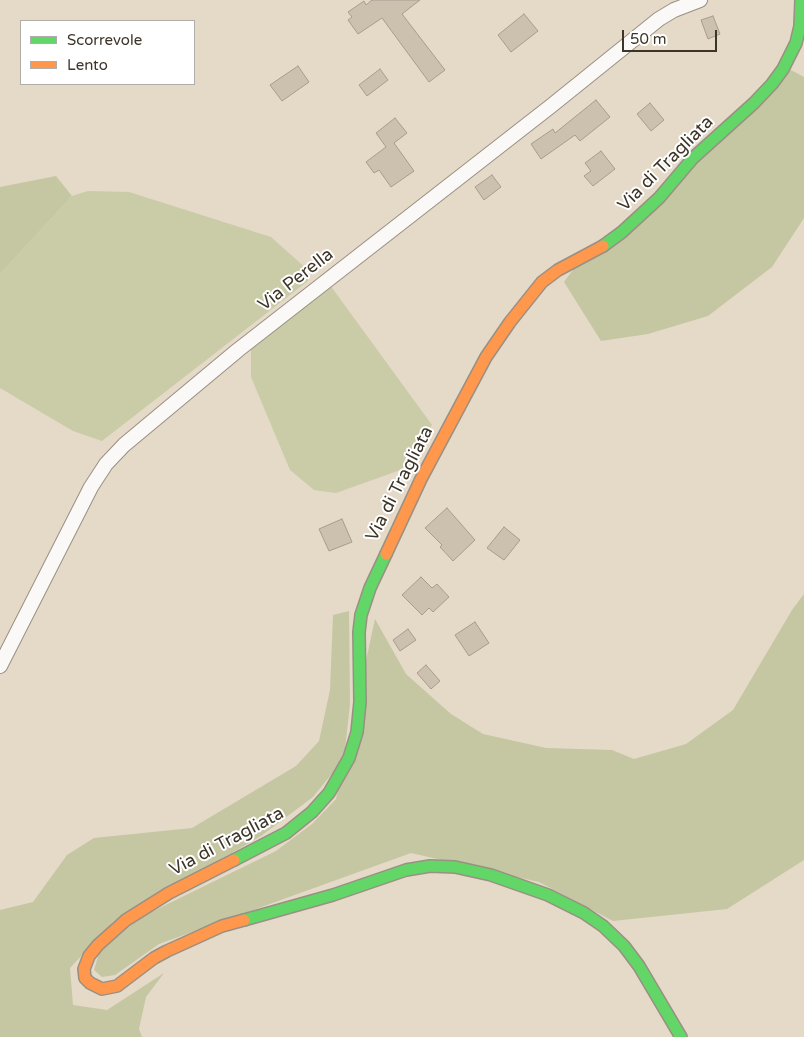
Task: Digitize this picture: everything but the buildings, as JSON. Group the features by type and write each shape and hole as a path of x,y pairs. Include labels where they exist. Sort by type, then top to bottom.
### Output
{"street":[{"name":"Via Perella","path":"0,666 91,487 106,464 124,445 238,350 551,106 659,19 674,10 700,0"},
{"name":"Via di Tragliata","path":"681,1037 639,966 624,946 603,926 584,912 548,895 491,875 455,867 430,866 406,870 332,895 222,926 154,958 118,986 111,988 102,989 90,984 85,978 84,969 89,956 98,945 126,920 184,884 286,832 312,812 329,793 348,758 356,732 360,702 359,632 361,616 370,588 421,479 490,351 542,282 558,270 604,246 622,232 658,198 700,151 766,91 783,69 796,43 800,26 801,0"}],"green space":[{"path":"791,70 804,77 804,218 772,267 708,316 648,334 601,341 564,282 575,267"},
{"path":"56,176 72,196 0,274 0,187"},
{"path":"88,191 129,192 271,237 308,270 308,281 102,441 73,431 0,388 0,274 72,196"},
{"path":"330,285 432,425 406,468 336,493 314,490 290,470 251,377 251,349"},
{"path":"804,594 804,860 727,909 613,921 539,882 411,853 159,944 115,975 102,977 94,970 99,953 139,918 276,851 312,824 336,799 375,619 406,674 451,714 483,734 546,748 612,750 634,759 686,744 733,710 792,610"},
{"path":"349,611 350,704 344,759 313,797 261,836 114,921 70,968 73,1005 107,1010 164,973 146,997 139,1029 142,1037 0,1037 0,910 33,902 67,855 94,838 192,828 296,766 319,741 330,690 333,615"}],"traffic: fast":[{"path":"603,246 622,232 659,198 693,158 754,103 772,84 783,69 796,43 800,26 801,0"},
{"path":"234,860 286,833 312,812 329,793 349,758 357,732 360,702 359,632 361,615 370,588 386,554"},
{"path":"244,920 333,895 406,870 430,866 455,867 491,875 548,895 584,913 603,926 624,946 639,966 681,1037"}],"traffic: slow":[{"path":"386,554 421,479 486,357 510,322 542,282 558,270 603,246"},
{"path":"234,860 169,893 126,920 98,945 89,956 84,969 85,978 102,989 117,986 154,958 167,951 222,926 244,920"}]}
